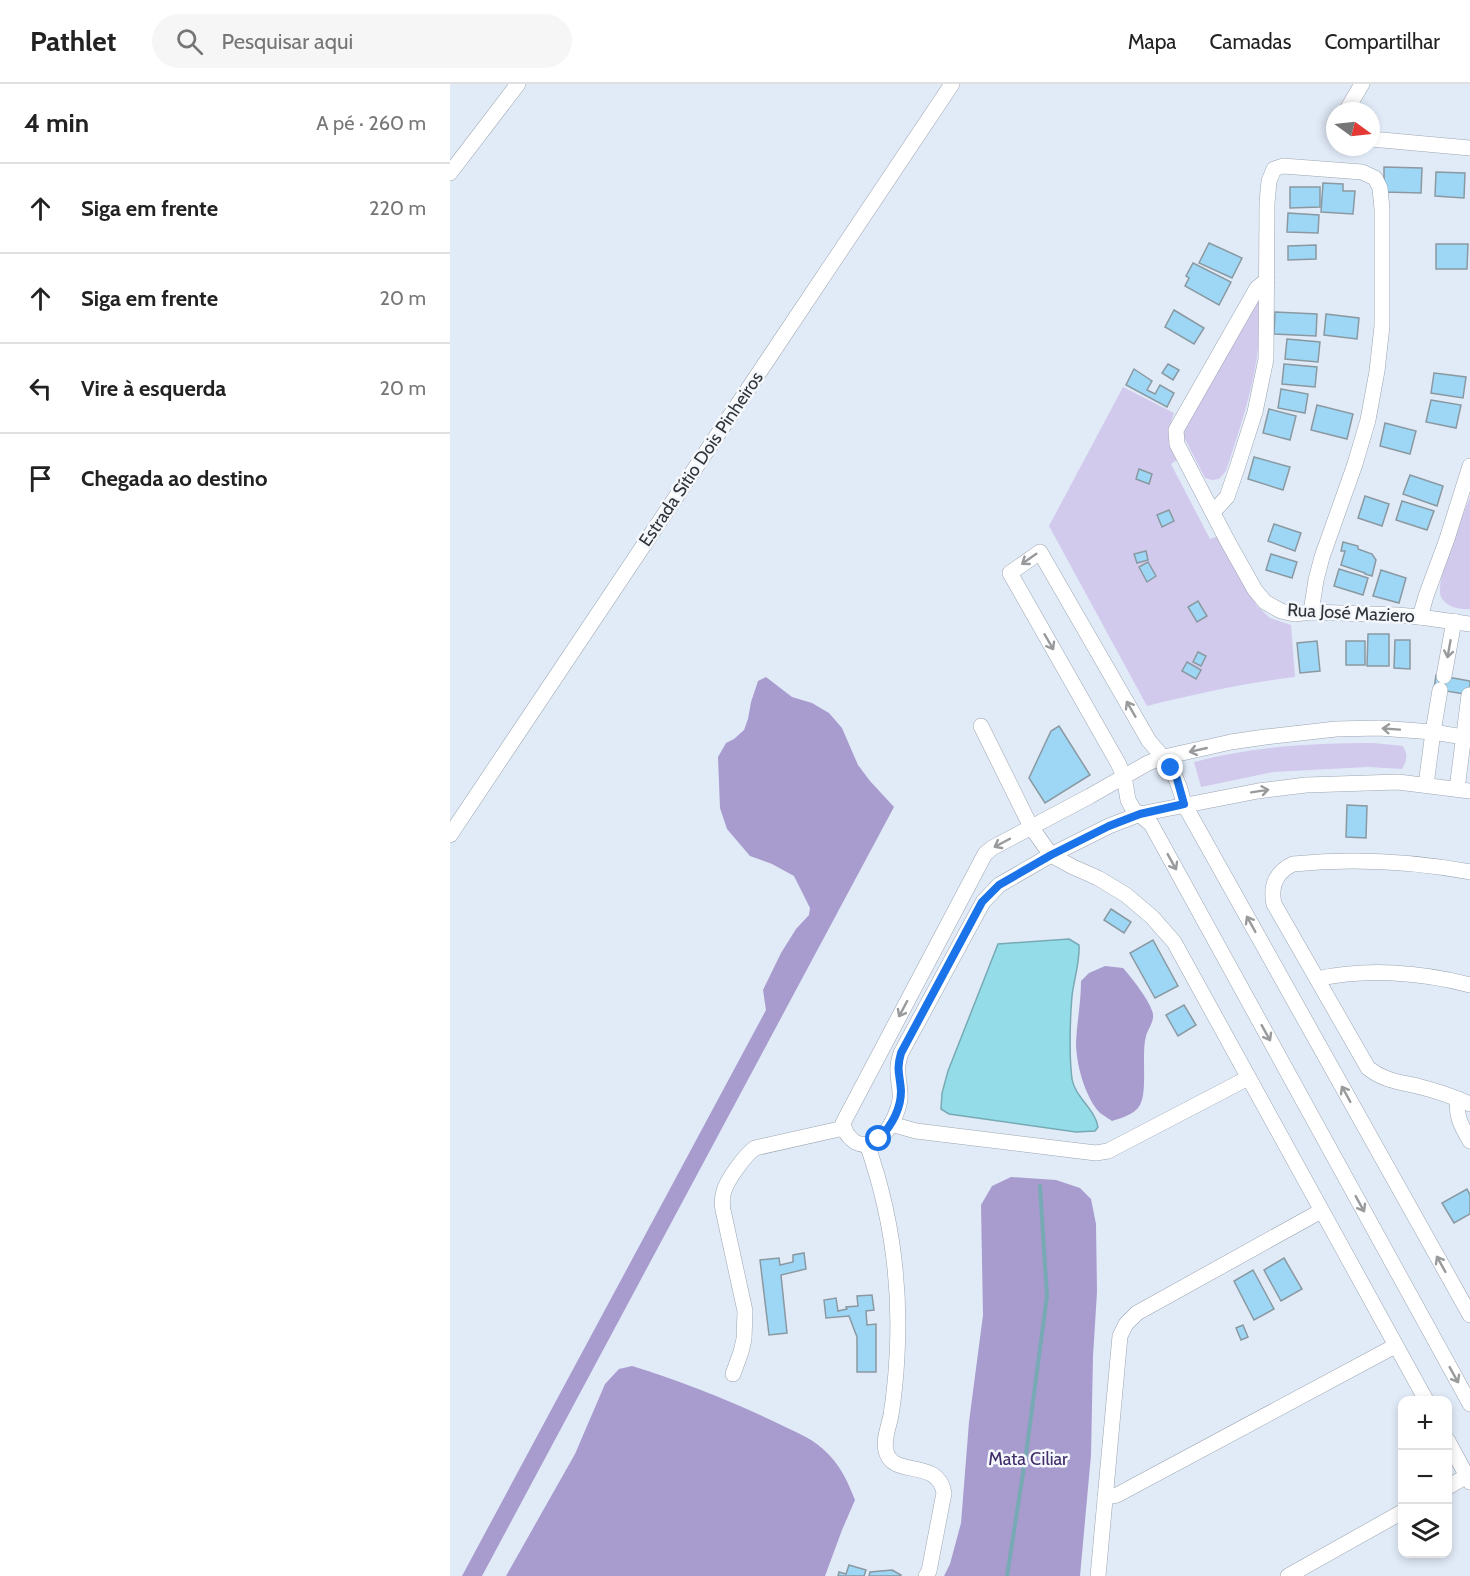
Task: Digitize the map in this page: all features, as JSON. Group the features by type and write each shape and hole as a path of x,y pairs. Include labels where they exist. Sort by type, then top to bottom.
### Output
{"street":[{"path":"450,173 518,84"},
{"name":"Estrada Sítio Dois Pinheiros","path":"450,835 952,84"},
{"path":"1351,102 1362,84"},
{"path":"1380,140 1470,148"},
{"path":"1214,513 1227,496 1255,412 1266,359 1269,181 1274,168 1283,166 1362,172 1375,178 1380,188 1383,326 1368,420 1322,557 1311,612"},
{"name":"Rua José Maziero","path":"1267,280 1257,288 1176,430 1177,444 1255,590 1265,602 1281,611 1294,614 1311,612 1420,617 1470,624"},
{"path":"1420,617 1470,466"},
{"path":"1470,1316 1184,804 1177,779 1164,757 1149,741 1040,552 1010,573 1118,763 1124,776 1128,800 1133,809 1151,824 1470,1404"},
{"path":"1426,786 1432,732 1454,621"},
{"path":"1467,738 1432,732 1379,728 1300,733 1232,742 1164,757 1148,763 992,848 985,854 843,1123 849,1137 860,1144 867,1144 879,1139 891,1124 900,1099 901,1090 897,1071 901,1053 982,902 999,885 1051,855 1109,826 1140,814 1184,804 1305,785 1398,782 1463,790 1467,738 1469,695"},
{"path":"981,726 1031,827 1051,855 1098,878 1126,895 1145,911 1174,942 1423,1396"},
{"path":"1470,872 1415,863 1323,861 1293,864 1287,867 1278,875 1273,888 1274,904 1368,1068 1393,1082 1464,1101 1457,1108 1459,1121 1470,1141"},
{"path":"1317,980 1348,975 1388,973 1437,978 1470,985"},
{"path":"891,1124 916,1131 1096,1153 1108,1151 1248,1078"},
{"path":"733,1374 742,1345 745,1311 723,1210 725,1188 744,1158 755,1148 844,1128"},
{"path":"867,1144 888,1220 897,1294 896,1375 886,1451 891,1460 898,1465 934,1475 943,1488 943,1499 929,1571 926,1576"},
{"path":"1098,1576 1120,1336 1126,1324 1137,1313 1321,1211"},
{"path":"1105,1497 1118,1495 1395,1346"},
{"path":"1452,1448 1469,1477 1452,1484"},
{"path":"1288,1576 1398,1514"}],"shaded area":[{"path":"1259,303 1257,357 1242,423 1226,471 1219,479 1205,478 1184,437 1184,432 1254,305"},
{"path":"1123,387 1174,413 1170,426 1177,460 1171,464 1210,539 1218,536 1257,606 1270,618 1291,625 1295,677 1221,689 1147,706 1049,526"},
{"path":"1470,497 1470,609 1466,609 1446,603 1441,597 1440,589 1450,548"},
{"path":"1374,743 1403,746 1406,757 1402,769 1368,767 1273,772 1201,787 1194,762 1239,752 1284,746"}],"green space":[{"path":"766,677 792,697 812,703 829,713 842,728 858,765 894,807 482,1576 462,1576 766,1010 763,990 781,953 796,929 809,915 810,908 794,876 772,864 750,856 727,829 720,808 718,757 726,743 744,730 758,681"},
{"path":"1105,966 1123,968 1145,997 1153,1014 1153,1020 1146,1036 1144,1090 1140,1105 1132,1113 1112,1121 1100,1113 1090,1098 1080,1070 1076,1042 1081,981 1089,973"},
{"name":"Mata Ciliar","path":"1011,1177 1056,1180 1080,1188 1091,1199 1096,1224 1097,1292 1091,1455 1080,1576 944,1576 950,1564 961,1523 969,1422 983,1315 981,1205 992,1186"},
{"path":"632,1366 687,1385 758,1414 806,1437 834,1460 855,1500 825,1576 506,1576 575,1454 605,1384 619,1369"}],"water":[{"path":"1069,939 1079,945 1071,1015 1072,1079 1077,1092 1093,1114 1098,1127 1095,1131 1076,1132 949,1114 941,1109 942,1093 948,1071 998,944"}],"building":[{"path":"1384,167 1422,168 1421,193 1384,192"},
{"path":"1436,172 1465,173 1464,198 1435,196"},
{"path":"1323,183 1343,184 1343,191 1355,191 1353,214 1321,212"},
{"path":"1290,187 1320,187 1320,207 1290,208"},
{"path":"1288,213 1319,215 1318,233 1287,232"},
{"path":"1209,243 1242,258 1232,278 1199,263"},
{"path":"1436,244 1468,244 1467,269 1436,269"},
{"path":"1316,245 1316,259 1288,260 1288,246"},
{"path":"1193,263 1231,282 1219,305 1185,286 1189,278 1186,276"},
{"path":"1174,310 1204,328 1194,344 1165,327"},
{"path":"1275,312 1317,314 1316,336 1274,334"},
{"path":"1326,314 1359,318 1357,339 1324,335"},
{"path":"1287,339 1320,342 1318,362 1285,359"},
{"path":"1168,364 1179,370 1173,380 1162,373"},
{"path":"1284,364 1317,367 1315,387 1282,384"},
{"path":"1134,369 1152,381 1147,390 1155,394 1160,385 1174,393 1167,407 1126,385"},
{"path":"1434,373 1466,377 1463,398 1431,393"},
{"path":"1281,389 1308,394 1305,413 1278,408"},
{"path":"1431,400 1461,405 1456,428 1426,422"},
{"path":"1317,405 1353,414 1347,439 1311,430"},
{"path":"1269,409 1296,416 1290,440 1263,433"},
{"path":"1385,423 1416,431 1410,454 1380,446"},
{"path":"1254,457 1290,467 1283,490 1248,479"},
{"path":"1139,469 1152,474 1149,484 1136,479"},
{"path":"1410,475 1443,486 1437,506 1403,494"},
{"path":"1365,496 1389,504 1382,526 1358,518"},
{"path":"1402,501 1434,511 1427,530 1396,520"},
{"path":"1169,510 1174,521 1162,527 1157,515"},
{"path":"1274,524 1301,533 1295,551 1268,541"},
{"path":"1343,542 1358,546 1358,549 1372,554 1376,560 1372,576 1341,565 1345,551 1341,551"},
{"path":"1146,551 1148,560 1137,563 1134,554"},
{"path":"1271,554 1297,562 1292,578 1266,570"},
{"path":"1148,562 1156,576 1147,582 1139,567"},
{"path":"1339,569 1368,578 1363,595 1334,586"},
{"path":"1381,570 1406,578 1399,603 1373,596"},
{"path":"1198,601 1207,616 1197,622 1188,607"},
{"path":"1368,634 1389,634 1389,666 1367,666"},
{"path":"1395,640 1410,640 1410,669 1394,668"},
{"path":"1317,641 1320,671 1300,673 1297,643"},
{"path":"1346,641 1365,641 1365,665 1346,665"},
{"path":"1198,652 1206,656 1201,666 1193,662"},
{"path":"1187,662 1201,670 1196,679 1182,671"},
{"path":"1436,675 1470,681 1470,695 1434,689"},
{"path":"1059,726 1090,775 1045,803 1029,778 1051,731"},
{"path":"1347,805 1367,806 1366,838 1346,837"},
{"path":"1111,909 1131,922 1124,933 1104,920"},
{"path":"1153,940 1178,986 1155,998 1130,953"},
{"path":"1184,1005 1196,1025 1178,1036 1166,1015"},
{"path":"1467,1189 1470,1195 1470,1214 1454,1223 1442,1203"},
{"path":"804,1253 806,1269 781,1275 787,1333 769,1335 760,1260 779,1258 780,1265 793,1262 793,1255"},
{"path":"1284,1258 1302,1289 1281,1301 1264,1270"},
{"path":"1253,1270 1274,1309 1254,1320 1234,1281"},
{"path":"872,1295 874,1310 866,1311 867,1325 876,1324 876,1372 857,1372 857,1337 849,1316 826,1318 824,1300 836,1298 838,1311 847,1309 846,1307 858,1306 857,1296"},
{"path":"1243,1325 1248,1337 1241,1340 1236,1328"},
{"path":"849,1565 866,1570 864,1576 838,1576 839,1572 846,1574"},
{"path":"892,1570 901,1575 869,1576 870,1572"}],"waterway":[{"path":"1007,1576 1047,1296 1040,1186"}],"route":[{"path":"879,1139 891,1124 898,1107 901,1090 897,1071 901,1053 982,902 999,885 1051,855 1109,826 1140,814 1184,804 1177,779 1171,768"}]}
